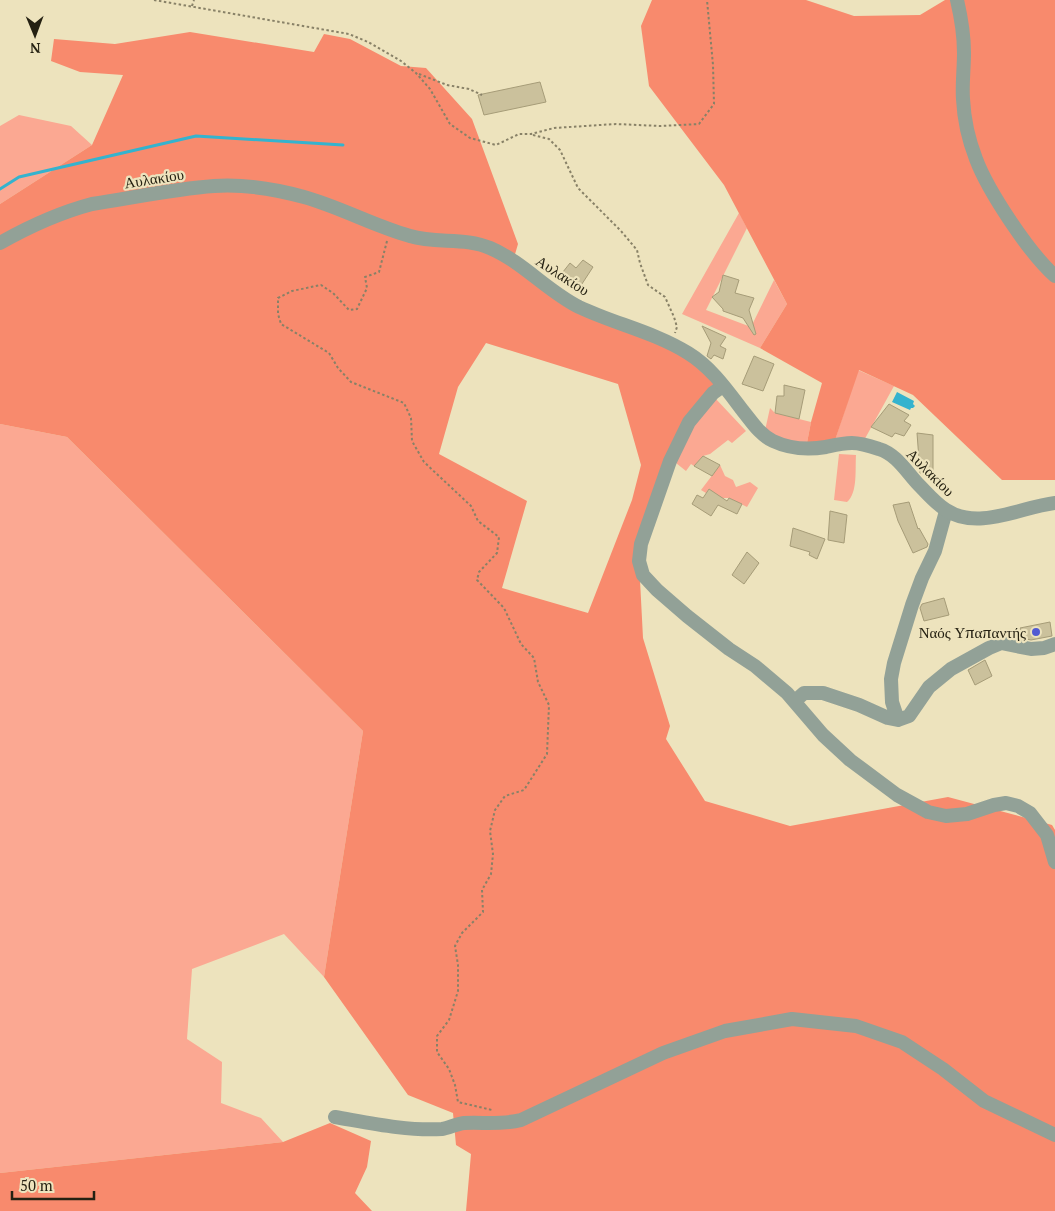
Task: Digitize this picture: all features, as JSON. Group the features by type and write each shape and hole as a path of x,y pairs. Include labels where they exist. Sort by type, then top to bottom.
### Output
{"street":[{"path":"957,0 964,51 963,98 966,124 976,159 992,191 1023,238 1055,276"},
{"name":"Αυλακίου","path":"0,243 44,220 73,209 215,186 253,187 308,198 389,229 424,240 471,242 487,246 512,260 568,301 672,345 700,361 723,386 756,428 771,441 801,448 851,443 880,449 897,460 915,481 946,510 971,518 994,518 1026,508 1055,503"},
{"path":"723,386 713,393 689,422 670,461 641,544 639,561 643,575 657,590 729,649 755,666 795,701 823,735 850,760 897,795 928,812 946,816 967,814 1006,803 1018,806 1030,813 1047,835 1055,862"},
{"path":"898,720 892,702 891,679 912,605 935,552 946,510"},
{"path":"795,701 804,693 823,693 859,705 888,718 898,720 909,716 929,687 951,669 1001,643 1025,649 1044,648 1055,644"},
{"path":"335,1117 417,1129 444,1129 463,1124 506,1123 521,1120 664,1053 724,1031 792,1019 856,1026 902,1042 943,1069 984,1102 1055,1135"}],"path":[{"path":"154,0 349,34 368,42 416,73 430,89 450,124 470,138 496,145 518,134 531,134 554,128 616,124 660,126 699,124 714,104 713,65 707,0"},
{"path":"192,6 194,0"},
{"path":"416,73 446,85 469,88 482,94"},
{"path":"531,134 549,139 560,150 578,188 622,231 637,250 648,285 665,298 674,317 676,327 672,345"},
{"path":"389,229 379,272 365,277 367,288 357,309 349,310 333,293 321,285 292,291 278,298 278,314 281,324 329,353 338,368 352,382 404,403 411,418 412,441 424,462 471,506 478,520 499,537 498,553 479,572 477,580 504,608 521,644 534,658 538,682 549,705 547,754 524,790 505,796 495,810 490,831 494,854 491,874 482,890 483,912 462,933 455,946 458,991 449,1020 437,1036 437,1052 449,1069 455,1085 458,1102 493,1110"}],"shaded area":[{"path":"652,0 806,0 854,16 920,15 945,0 1055,0 1055,480 1002,480 913,395 859,370 833,446 806,448 822,383 760,348 787,304 724,185 649,86 641,26"},
{"path":"190,32 314,52 324,34 350,39 401,66 426,68 472,119 518,244 513,261 567,302 690,356 723,386 689,422 639,561 643,638 670,726 666,739 705,801 790,826 948,797 1052,825 1055,830 1055,1211 466,1211 471,1154 456,1145 453,1113 408,1095 324,977 363,731 67,437 0,424 0,204 92,145 123,75 80,72 51,61 54,39 115,44","holes":["486,343 618,384 641,465 632,500 588,613 502,588 527,501 439,454 458,387"]},
{"path":"19,115 71,126 92,145 0,204 0,126"},
{"path":"739,213 747,228 706,310 751,327 774,280 787,304 760,348 682,314"},
{"path":"858,370 894,386 862,444 833,446"},
{"path":"715,398 746,431 732,443 728,440 710,454 703,456 694,466 691,464 686,471 671,459 698,411"},
{"path":"770,408 775,413 811,422 806,448 764,435"},
{"path":"0,424 67,437 363,731 324,977 284,934 192,969 187,1039 222,1062 221,1103 261,1118 283,1142 0,1173"},
{"path":"839,454 856,455 853,493 847,502 834,500"},
{"path":"720,465 725,476 733,480 736,487 750,482 758,488 747,507 729,498 722,498 709,489 706,493 701,490"},
{"path":"330,1123 371,1141 367,1167 355,1193 372,1211 0,1211 0,1173 283,1142"}],"water":[{"path":"897,392 914,401 913,404 915,406 910,410 892,402"}],"building":[{"path":"540,82 546,102 484,115 478,95"},
{"path":"583,260 593,267 578,290 559,277 570,263 576,268"},
{"path":"723,275 739,280 735,293 754,298 749,310 756,334 754,335 743,318 723,311 712,297 719,292"},
{"path":"702,326 726,337 720,346 726,349 723,359 714,355 711,359 707,356 711,343"},
{"path":"754,356 774,364 763,391 742,384"},
{"path":"784,385 805,390 799,419 775,413 777,396 784,396"},
{"path":"889,404 909,415 904,421 911,425 904,436 895,433 892,437 871,427"},
{"path":"917,433 933,435 933,472 920,473"},
{"path":"703,456 720,465 712,476 694,466"},
{"path":"709,489 727,501 729,498 742,504 737,514 718,505 711,516 692,504 697,495 703,498"},
{"path":"909,502 918,529 928,544 927,547 913,553 898,521 893,505"},
{"path":"830,511 847,515 844,543 828,540"},
{"path":"793,528 825,539 817,559 809,555 810,552 790,546"},
{"path":"747,552 759,563 744,584 732,575"},
{"path":"944,598 949,615 924,621 920,608 922,604"},
{"name":"Ναός Υπαπαντής","path":"1050,622 1052,636 1031,640 1022,638 1020,628"},
{"path":"985,660 992,676 975,685 968,670"}],"waterway":[{"path":"0,189 19,177 196,136 343,145"}],"place":[{"name":"Ναός Υπαπαντής","path":"1036,632"}]}
